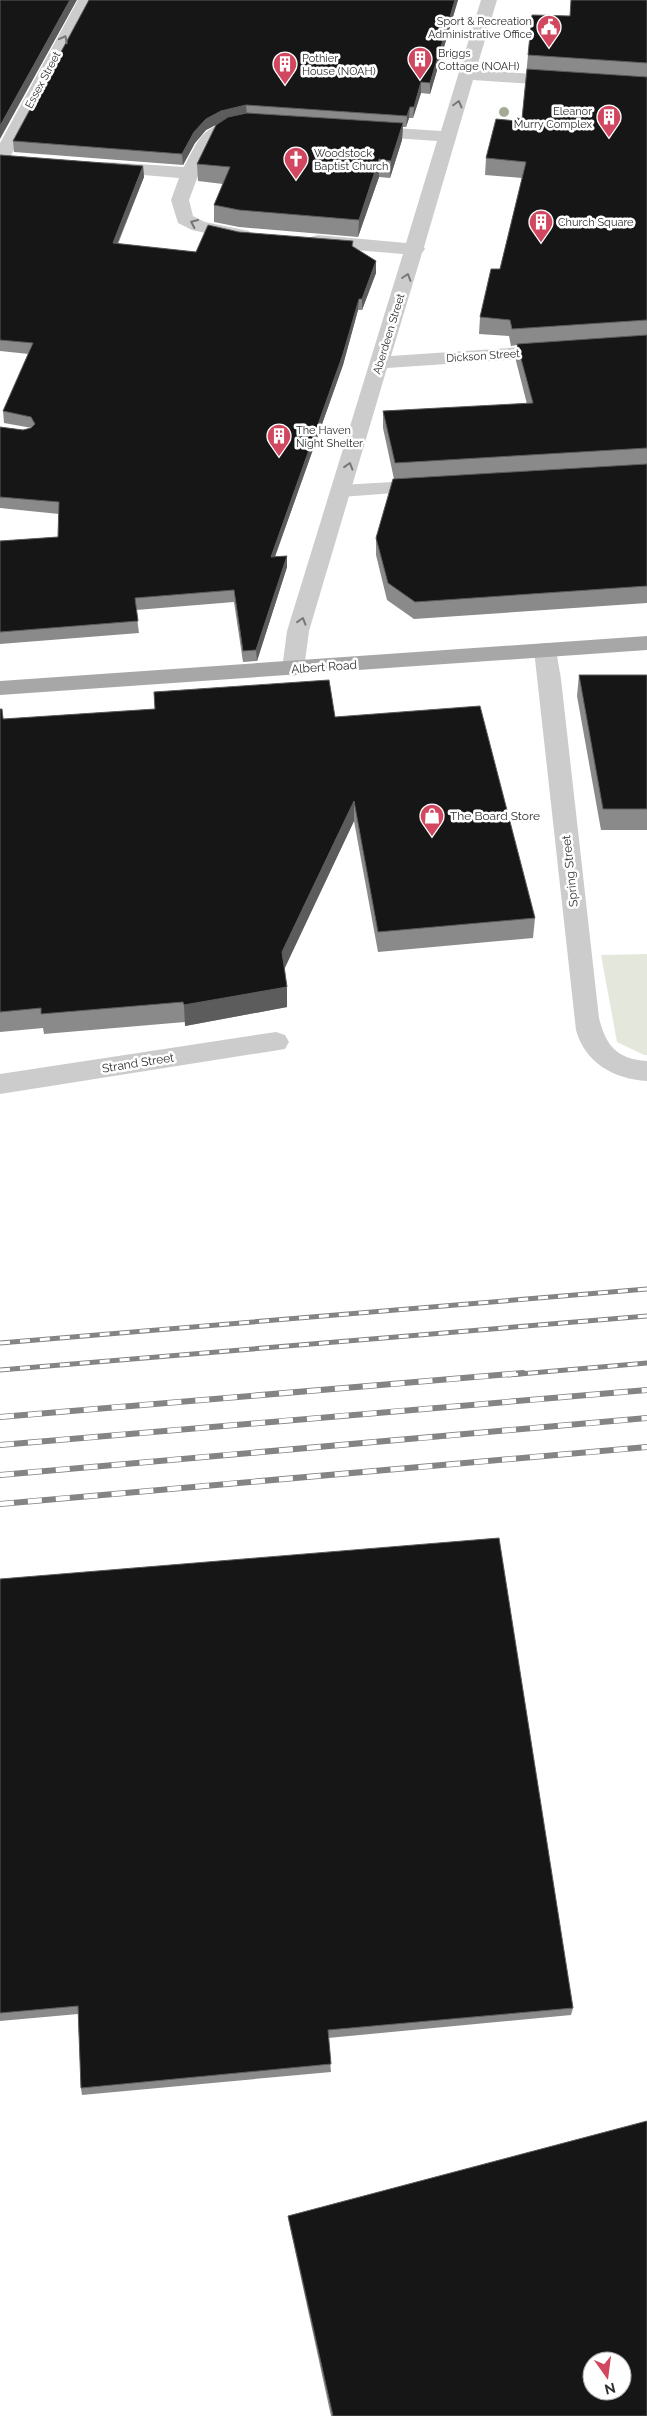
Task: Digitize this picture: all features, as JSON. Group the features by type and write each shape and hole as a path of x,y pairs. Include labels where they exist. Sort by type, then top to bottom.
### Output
{"main road":[{"name":"Albert Road","path":"0,688 647,643"}],"street":[{"name":"Essex Street","path":"0,159 86,0"},
{"name":"Aberdeen Street","path":"293,669 298,631 416,249 489,0"},
{"path":"466,74 581,82"},
{"path":"257,124 247,123 222,128 208,138 190,173 180,200 185,219 199,226 259,236"},
{"path":"343,130 449,137"},
{"path":"0,159 19,161"},
{"path":"86,165 190,173"},
{"path":"298,239 416,249"},
{"name":"Dickson Street","path":"380,363 568,350"},
{"path":"341,491 450,485"},
{"name":"Spring Street","path":"545,650 550,678 586,1018 593,1042 610,1060 640,1071"},
{"name":"Strand Street","path":"0,1084 276,1042"}],"shaded area":[{"path":"647,954 647,1055 644,1055 617,1042 601,955"}],"building":[{"path":"0,0 70,0 0,126"},
{"path":"89,0 455,0 430,83 421,82 414,107 410,107 407,116 246,105 221,111 206,119 194,132 182,154 13,141"},
{"path":"571,0 647,0 647,63 528,55 532,15 570,16"},
{"path":"527,69 647,77 647,320 512,329 510,320 480,317 491,269 500,269 526,162 486,158 496,119 517,121 517,118 522,119"},
{"path":"247,113 403,123 391,161 379,159 359,220 239,210 214,205 230,167 197,164 216,125 228,117"},
{"path":"0,155 143,166 113,243 196,252 208,225 239,232 353,241 352,246 376,261 362,299 359,299 343,354 271,557 287,556 256,650 243,651 234,590 135,598 138,621 0,632 0,541 58,537 59,502 0,497 0,427 23,430 31,428 35,424 31,417 3,411 33,343 0,340"},
{"path":"647,335 647,448 395,463 383,411 533,403 517,344"},
{"path":"647,464 647,586 415,602 388,583 376,538 393,479"},
{"path":"579,675 647,675 647,809 603,809"},
{"path":"329,680 335,717 480,706 535,918 378,932 354,801 282,952 287,987 184,1005 183,1002 41,1014 41,1008 0,1012 0,709 2,709 3,719 155,709 154,692"},
{"path":"499,1538 573,2008 328,2030 331,2064 81,2088 78,2006 0,2013 0,1579"},
{"path":"647,2121 647,2416 333,2416 288,2216"}],"railway":[{"path":"0,1343 647,1289"},
{"path":"0,1370 647,1316"},
{"path":"508,1375 647,1363"},
{"path":"0,1417 523,1373"},
{"path":"0,1445 647,1390"},
{"path":"0,1475 647,1418"},
{"path":"0,1504 647,1447"}],"place":[{"name":"Sport & Recreation Administrative Office","path":"549,48"},
{"name":"Briggs Cottage (NOAH)","path":"420,80"},
{"name":"Pothier House (NOAH)","path":"285,85"},
{"name":"Eleanor Murry Complex","path":"609,138"},
{"name":"Woodstock Baptist Church","path":"296,180"},
{"name":"Church Square","path":"541,243"},
{"name":"The Haven Night Shelter","path":"279,457"},
{"name":"The Board Store","path":"432,837"}]}
